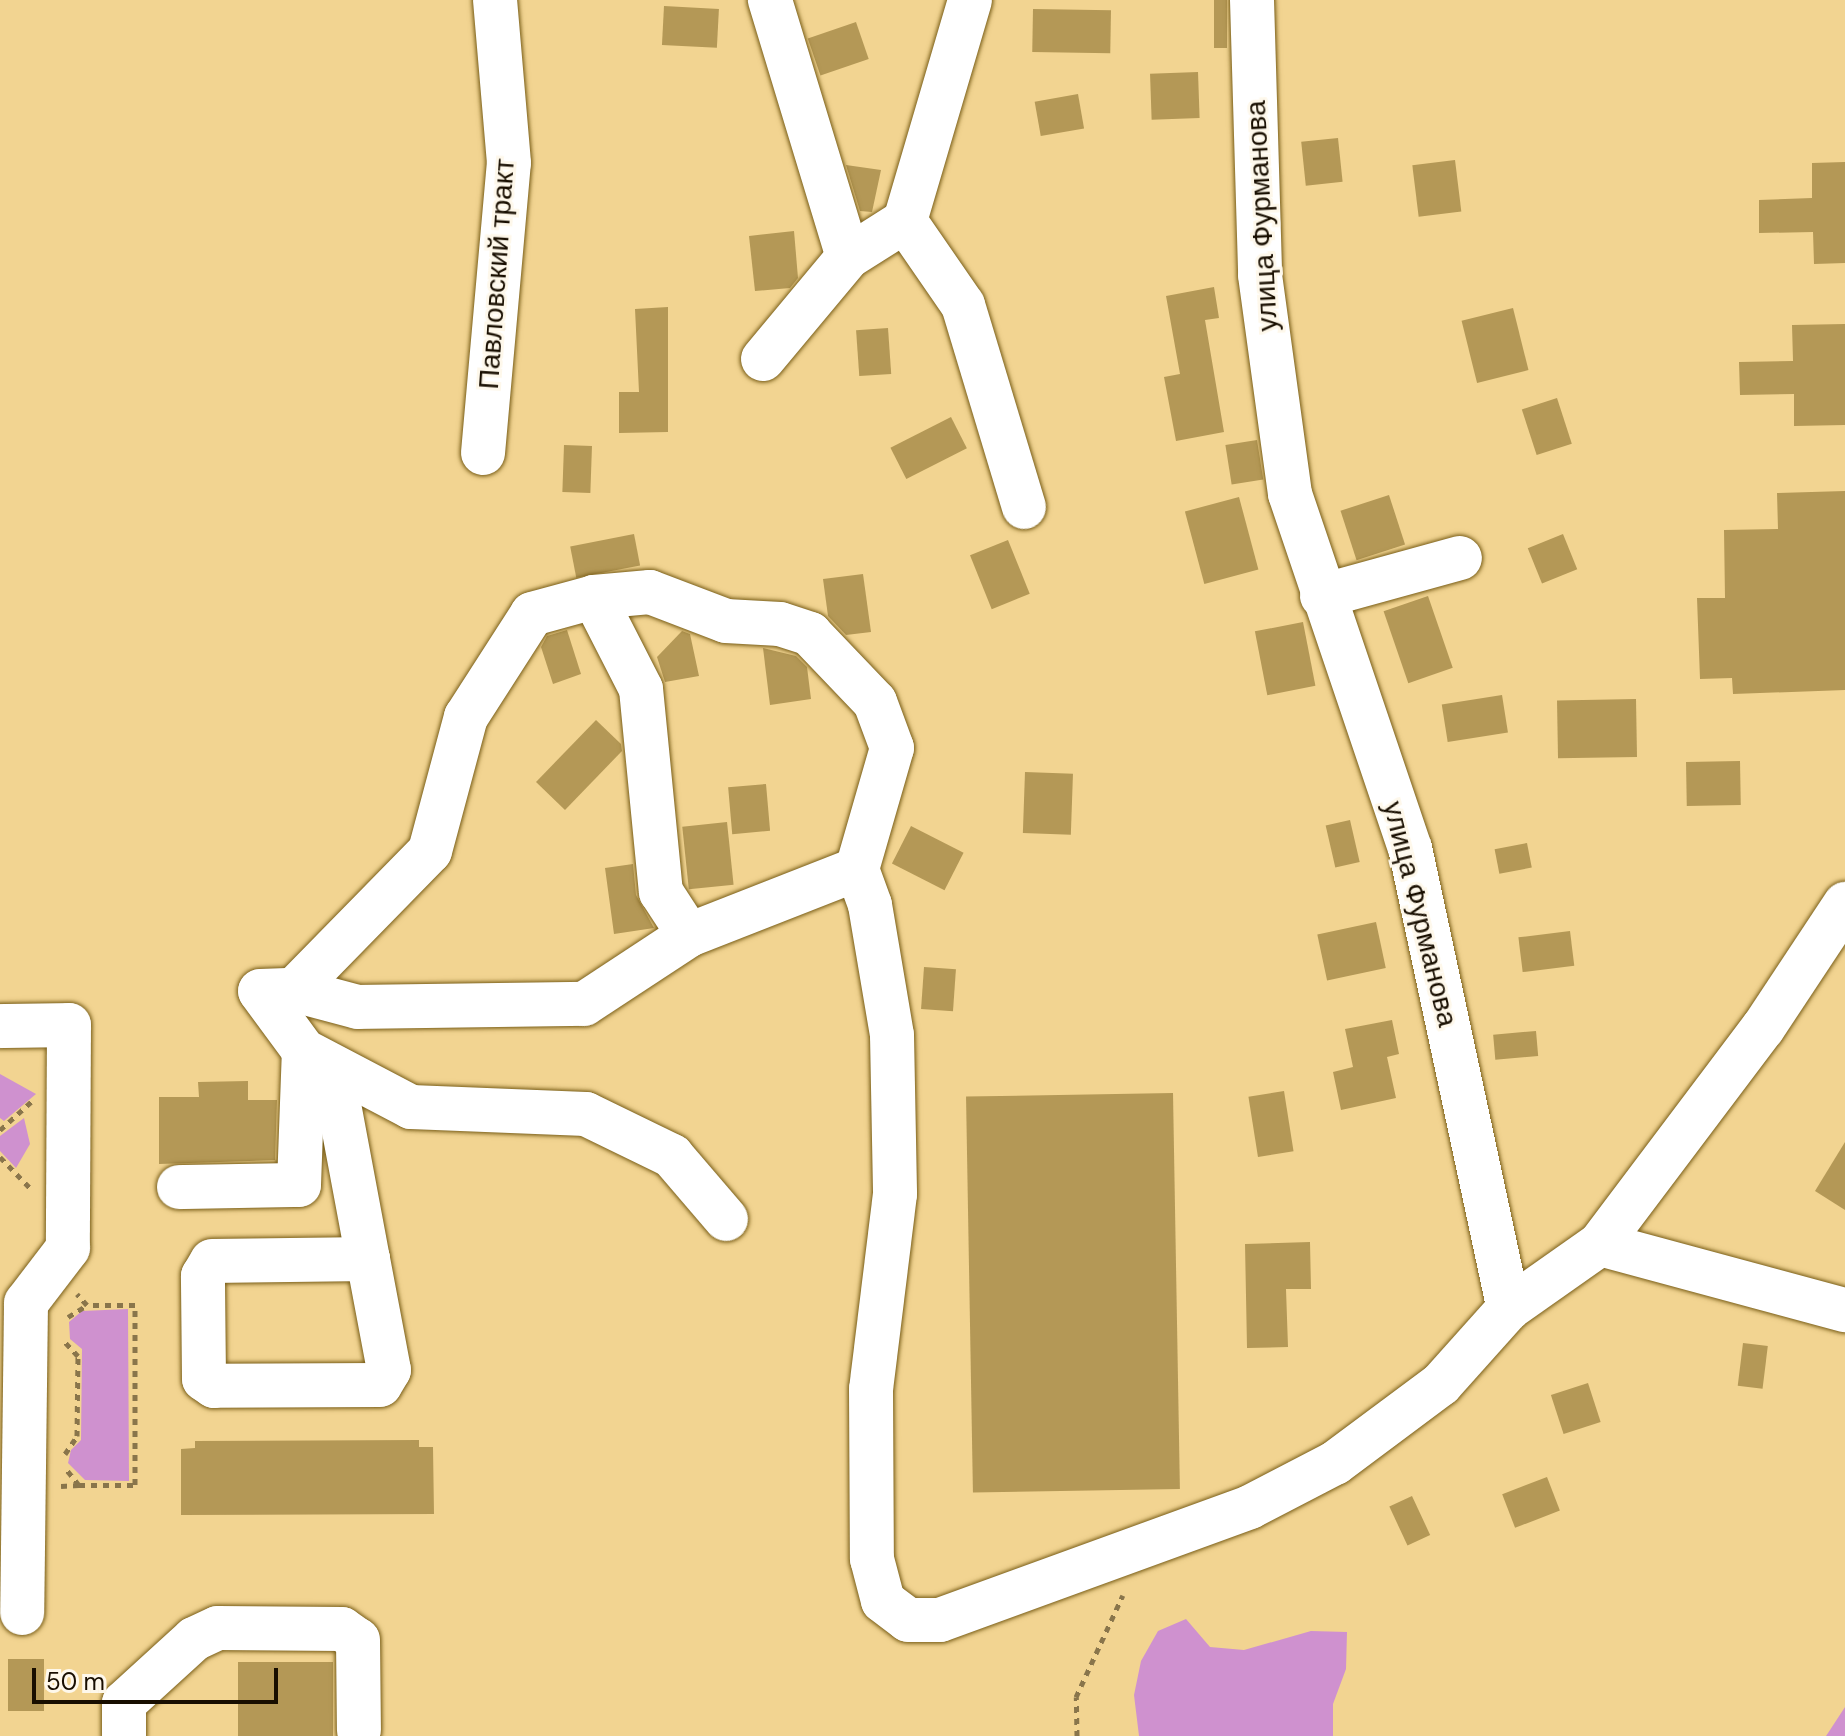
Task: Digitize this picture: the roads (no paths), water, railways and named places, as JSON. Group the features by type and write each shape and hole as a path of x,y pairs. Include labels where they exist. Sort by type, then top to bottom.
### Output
{"street":[{"name":"Павловский тракт","path":"483,453 509,163 495,0"},
{"path":"770,0 848,257"},
{"path":"763,359 848,257 905,221 970,0"},
{"name":"улица Фурманова","path":"1252,0 1260,275 1290,494 1322,596 1410,848 1509,1308"},
{"path":"905,221 963,305 1024,507"},
{"path":"1322,596 1460,558"},
{"path":"277,991 430,851 466,717 532,614 594,597 650,592 726,621 780,624 810,634 875,702 892,748 857,869 870,905 892,1035 895,1194 871,1389 872,1559 883,1601 908,1620 940,1620 1250,1507 1335,1463 1441,1384 1509,1308 1600,1244 1763,1028 1845,904"},
{"path":"594,597 641,689 661,892 689,935"},
{"path":"277,991 358,1007 584,1004 689,935 857,869"},
{"path":"277,991 304,1051 338,1099 389,1370 380,1385 214,1386 204,1379 203,1276 212,1261 368,1259"},
{"path":"0,1026 69,1025 68,1248 26,1303 22,1613"},
{"path":"179,1187 299,1185 304,1051"},
{"path":"304,1051 411,1107 586,1114 672,1156 726,1219"},
{"path":"1600,1244 1845,1310"},
{"path":"124,1736 124,1703 194,1639 218,1628 342,1629 358,1640 359,1730"}]}
